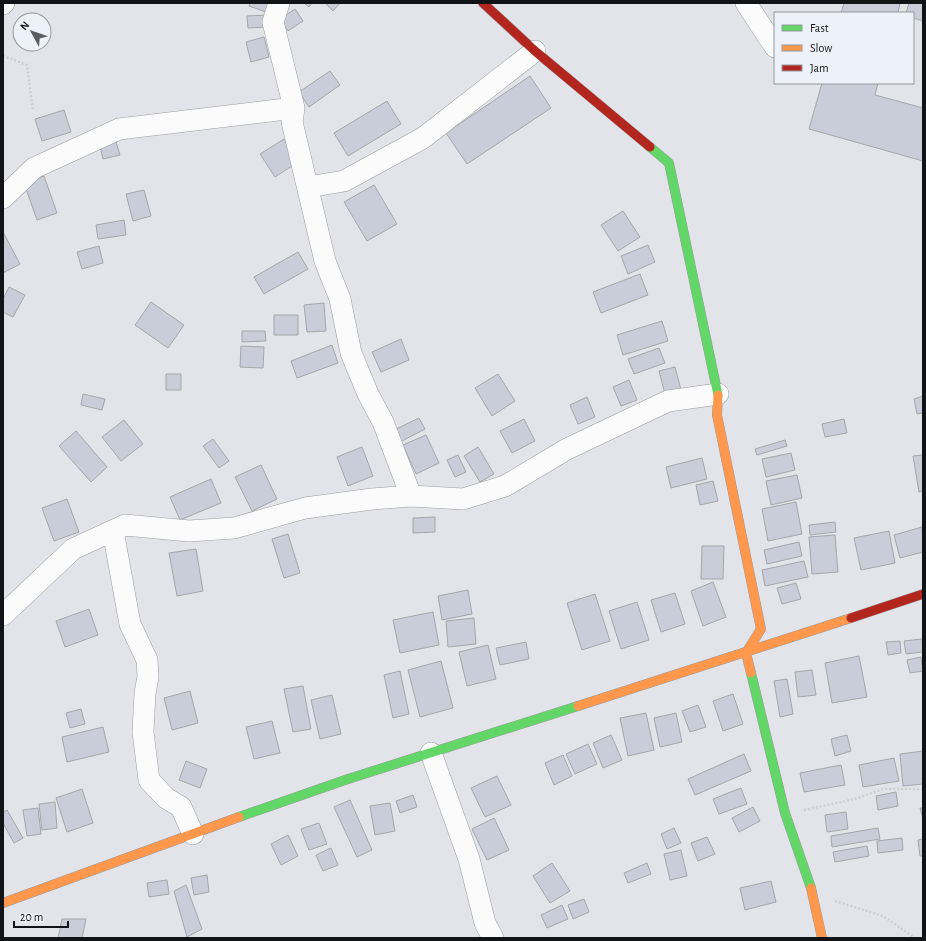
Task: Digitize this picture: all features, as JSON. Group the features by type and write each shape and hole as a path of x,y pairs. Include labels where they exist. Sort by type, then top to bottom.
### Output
{"street":[{"path":"279,3 273,22 294,108 292,122 325,261 340,299 351,354 368,394 383,422 410,496"},
{"path":"483,3 535,51 669,164 718,394 717,415 761,629 746,653 785,813 813,894 822,938"},
{"path":"746,3 774,45"},
{"path":"308,187 344,182 423,138 535,51"},
{"path":"3,198 34,168 119,129 294,108"},
{"path":"3,615 73,549 125,525 189,531 234,528 305,508 410,496 463,499 505,486 567,450 668,401 718,394"},
{"path":"113,531 130,624 147,660 148,677 145,693 143,732 149,780 166,798 181,807 193,834"},
{"path":"3,903 348,779 746,653 923,594"},
{"path":"430,753 469,860 485,923 493,938"}],"path":[{"path":"3,56 27,65 33,110"},
{"path":"785,813 848,801 883,789 923,790"},
{"path":"813,894 884,916 915,938"}],"building":[{"path":"250,3 270,3 266,12 249,6"},
{"path":"304,3 312,3 309,7"},
{"path":"325,3 340,3 333,11"},
{"path":"844,3 900,3 898,12 841,12"},
{"path":"909,3 923,3 923,21 914,18 914,12 906,12"},
{"path":"295,9 303,21 288,31 280,19"},
{"path":"266,15 267,27 248,28 247,16"},
{"path":"264,37 269,57 251,62 246,42"},
{"path":"330,71 340,85 309,107 299,92"},
{"path":"530,76 551,108 467,164 446,133"},
{"path":"822,84 878,84 875,95 923,108 923,161 809,129"},
{"path":"387,101 401,124 348,156 334,133"},
{"path":"64,110 71,132 42,141 35,119"},
{"path":"284,139 298,162 275,177 260,154"},
{"path":"116,142 120,155 103,159 100,146"},
{"path":"44,176 57,213 37,220 24,183"},
{"path":"374,185 397,224 367,241 344,202"},
{"path":"144,190 151,216 133,221 126,194"},
{"path":"623,211 640,237 618,251 601,225"},
{"path":"124,220 126,235 98,239 96,225"},
{"path":"3,232 20,264 3,273"},
{"path":"648,245 655,262 628,274 621,256"},
{"path":"99,246 103,263 82,269 77,252"},
{"path":"298,252 308,269 264,294 254,277"},
{"path":"640,274 648,295 601,313 593,292"},
{"path":"9,287 25,295 13,317 3,312 3,299"},
{"path":"151,302 184,325 168,348 135,325"},
{"path":"324,303 326,331 307,332 304,305"},
{"path":"274,315 298,315 298,335 274,335"},
{"path":"662,321 668,341 623,355 617,335"},
{"path":"242,331 265,331 266,341 242,342"},
{"path":"401,339 409,360 381,372 372,352"},
{"path":"332,345 338,363 297,378 291,361"},
{"path":"241,346 264,347 263,368 240,367"},
{"path":"659,348 665,363 634,374 628,359"},
{"path":"675,367 681,390 665,394 659,371"},
{"path":"166,374 181,374 181,390 166,390"},
{"path":"498,374 515,401 492,416 475,388"},
{"path":"629,380 637,400 621,406 613,387"},
{"path":"83,394 105,399 102,410 81,405"},
{"path":"923,396 923,413 917,414 914,399"},
{"path":"587,397 595,417 578,424 570,405"},
{"path":"419,418 425,429 398,443 392,431"},
{"path":"524,419 535,441 512,453 500,431"},
{"path":"844,419 847,433 825,437 822,424"},
{"path":"124,420 143,444 121,461 102,437"},
{"path":"76,431 107,467 91,482 59,446"},
{"path":"426,435 439,463 416,474 403,445"},
{"path":"213,439 229,461 219,468 203,446"},
{"path":"785,440 787,446 757,455 755,449"},
{"path":"362,447 373,476 348,486 337,457"},
{"path":"478,447 494,474 480,482 464,456"},
{"path":"791,453 795,470 766,477 762,459"},
{"path":"458,455 466,472 455,477 447,460"},
{"path":"923,455 923,491 919,492 913,456"},
{"path":"702,458 707,479 671,488 666,467"},
{"path":"261,465 277,499 252,511 235,477"},
{"path":"797,475 802,498 771,505 766,481"},
{"path":"211,479 221,503 180,520 170,497"},
{"path":"713,481 718,501 700,505 696,485"},
{"path":"67,499 79,532 54,541 42,508"},
{"path":"796,502 802,534 768,541 762,509"},
{"path":"435,517 435,532 413,533 413,518"},
{"path":"835,522 836,532 810,535 809,525"},
{"path":"922,527 923,552 900,558 894,535"},
{"path":"889,531 895,563 861,570 854,538"},
{"path":"288,534 300,573 284,578 272,539"},
{"path":"835,535 838,572 812,574 809,537"},
{"path":"799,542 802,556 767,564 764,550"},
{"path":"702,546 724,546 723,579 701,579"},
{"path":"196,549 203,591 177,596 169,553"},
{"path":"804,561 808,577 765,586 762,570"},
{"path":"713,582 726,617 703,626 691,591"},
{"path":"796,583 801,599 782,604 777,588"},
{"path":"468,590 472,614 442,620 438,596"},
{"path":"675,593 685,624 661,632 651,600"},
{"path":"595,594 610,641 582,650 567,603"},
{"path":"637,602 649,640 621,649 609,611"},
{"path":"89,609 98,635 65,647 56,621"},
{"path":"433,612 439,645 400,653 393,620"},
{"path":"474,618 476,644 448,647 446,621"},
{"path":"922,639 923,652 906,654 904,641"},
{"path":"900,641 901,653 888,655 886,642"},
{"path":"526,642 529,659 500,665 496,648"},
{"path":"488,645 496,679 467,686 459,652"},
{"path":"859,656 867,697 832,703 825,663"},
{"path":"921,657 923,671 910,673 907,660"},
{"path":"441,661 453,708 420,717 408,670"},
{"path":"812,670 816,695 798,697 795,672"},
{"path":"400,671 409,714 393,718 384,675"},
{"path":"787,679 793,714 780,717 774,681"},
{"path":"303,686 311,729 293,732 284,689"},
{"path":"190,691 198,723 172,730 164,698"},
{"path":"733,694 743,724 723,731 713,701"},
{"path":"332,695 341,734 320,739 311,700"},
{"path":"698,705 706,727 690,732 682,711"},
{"path":"81,709 85,724 70,728 66,713"},
{"path":"646,713 654,750 628,756 620,718"},
{"path":"676,713 682,742 660,747 654,718"},
{"path":"272,721 280,753 254,759 246,727"},
{"path":"103,727 109,752 67,762 62,737"},
{"path":"611,735 622,760 603,768 593,743"},
{"path":"847,735 851,751 835,756 831,739"},
{"path":"588,744 597,764 575,774 566,754"},
{"path":"923,751 923,784 903,786 900,754"},
{"path":"744,754 751,771 695,795 688,779"},
{"path":"563,755 572,776 554,785 545,763"},
{"path":"894,758 899,781 863,787 859,765"},
{"path":"186,761 207,769 200,788 179,780"},
{"path":"841,765 845,785 804,792 800,773"},
{"path":"497,776 511,805 485,817 471,788"},
{"path":"741,788 747,804 719,814 713,799"},
{"path":"82,789 93,823 67,832 56,798"},
{"path":"896,792 898,806 878,810 876,796"},
{"path":"413,795 417,807 400,813 396,801"},
{"path":"350,800 372,850 357,857 334,807"},
{"path":"55,802 57,828 42,830 39,804"},
{"path":"390,803 395,831 375,835 370,806"},
{"path":"753,807 760,821 739,832 732,818"},
{"path":"38,808 41,834 27,836 23,810"},
{"path":"920,808 923,808 923,819"},
{"path":"7,810 23,838 14,843 3,823 3,812"},
{"path":"846,812 848,829 827,832 825,815"},
{"path":"494,818 509,850 487,860 472,829"},
{"path":"319,823 327,844 309,850 301,829"},
{"path":"674,828 681,843 667,849 661,834"},
{"path":"878,828 880,839 832,847 831,836"},
{"path":"288,835 298,856 281,865 271,844"},
{"path":"707,837 715,854 698,861 691,843"},
{"path":"902,838 903,850 878,853 877,841"},
{"path":"923,839 923,856 920,856 918,840"},
{"path":"867,846 869,856 835,862 833,852"},
{"path":"331,848 338,865 323,871 316,855"},
{"path":"681,850 687,876 670,880 664,854"},
{"path":"552,863 570,891 550,903 533,876"},
{"path":"647,863 651,874 628,883 624,873"},
{"path":"207,875 209,892 194,895 191,878"},
{"path":"167,880 169,894 149,897 147,883"},
{"path":"771,881 776,902 745,910 740,888"},
{"path":"186,885 202,929 187,937 174,891"},
{"path":"584,899 589,912 573,919 568,905"},
{"path":"562,905 568,919 547,928 541,915"},
{"path":"62,919 86,919 82,938 58,938"}],"traffic: fast":[{"path":"650,147 669,163 718,395"},
{"path":"751,673 785,813 811,888"},
{"path":"239,817 348,779 578,706"}],"traffic: slow":[{"path":"718,395 717,415 761,629 746,653 751,673"},
{"path":"578,706 851,618"},
{"path":"3,903 239,817"},
{"path":"811,888 822,938"}],"traffic: jam":[{"path":"483,3 535,51 650,147"},
{"path":"851,618 923,594"}]}
